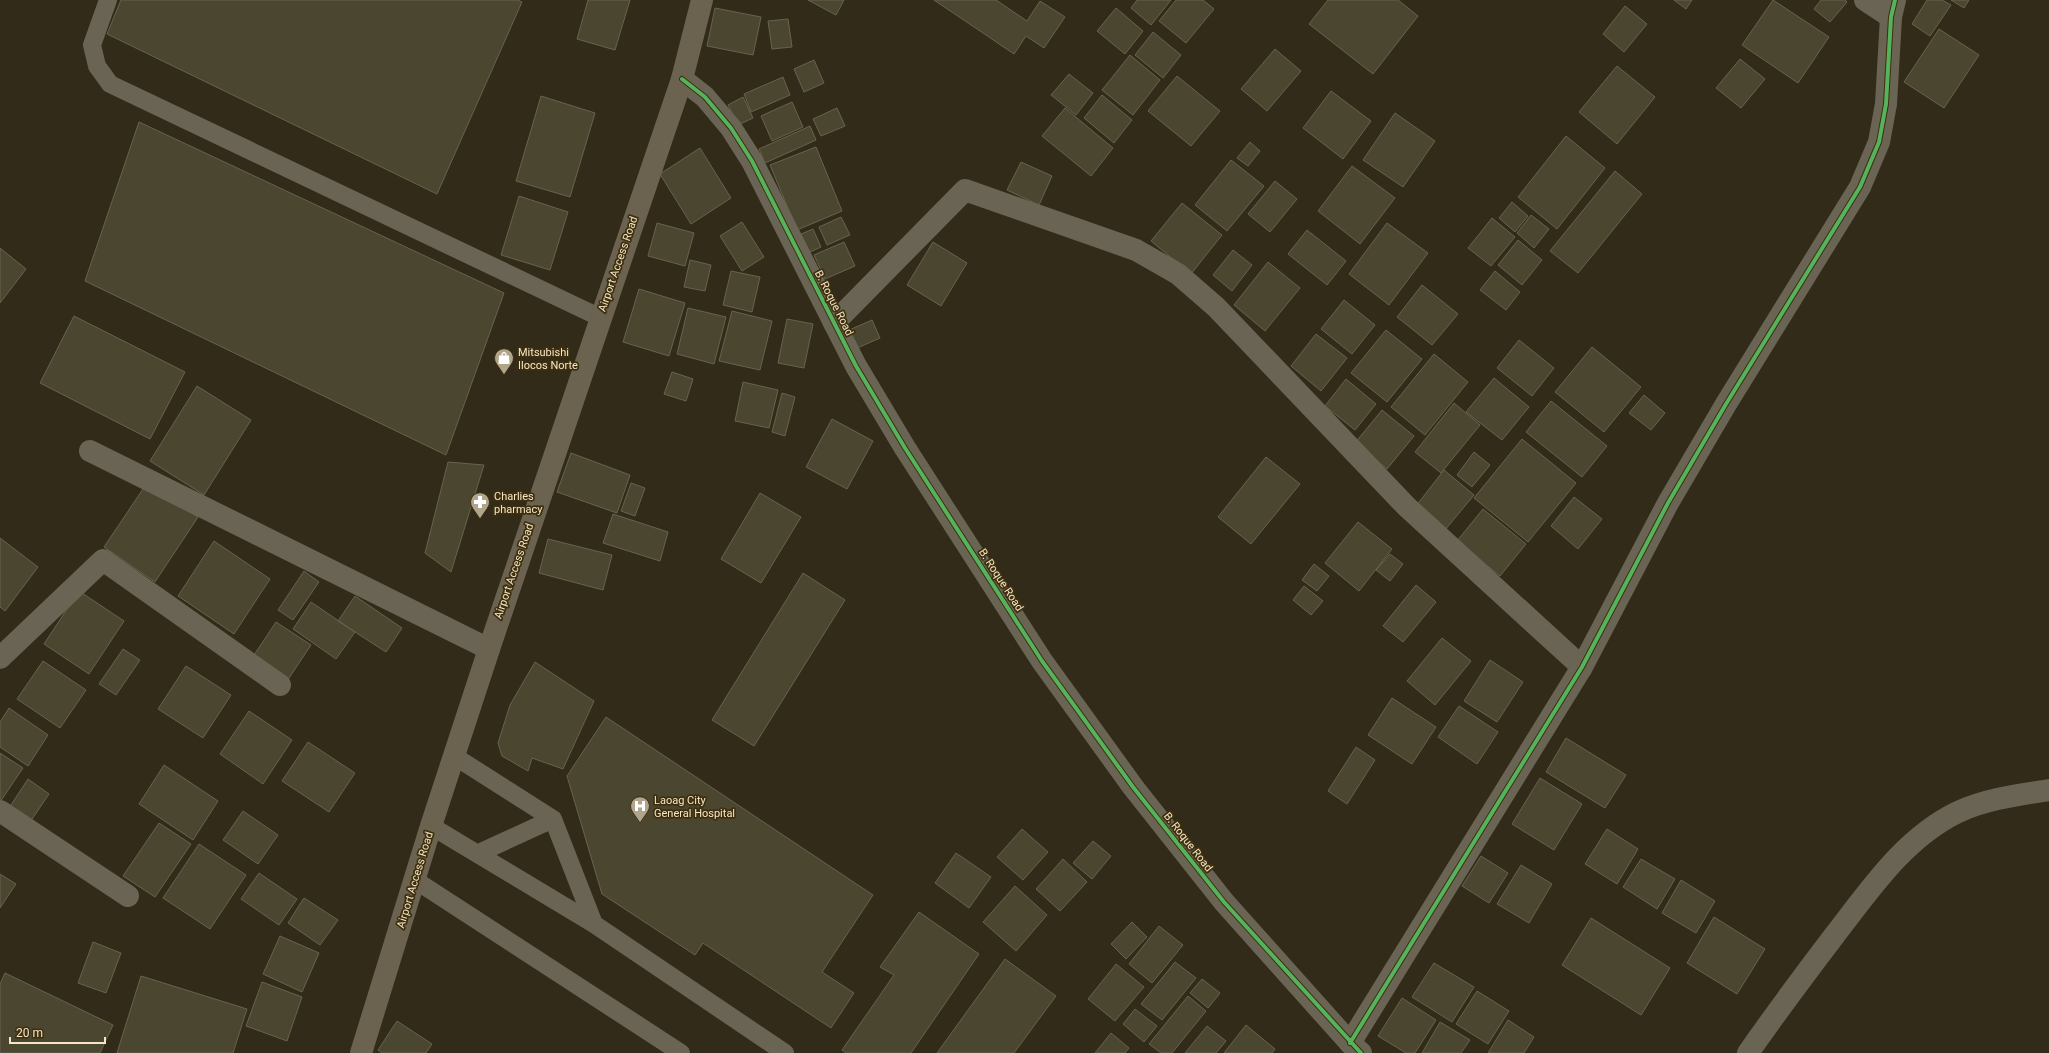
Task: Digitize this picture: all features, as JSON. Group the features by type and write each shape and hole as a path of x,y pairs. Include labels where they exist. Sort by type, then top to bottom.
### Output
{"main road":[{"name":"Airport Access Road","path":"361,1053 431,826 488,649 682,79 702,0"}],"street":[{"path":"1356,1048 1582,667 1687,470 1860,187 1879,142 1886,104 1893,9 1865,0"},
{"name":"B. Roque Road","path":"682,79 709,102 731,128 752,161 856,366 905,448 1056,680 1133,786 1224,902 1356,1048"},
{"path":"834,323 965,190 1136,250 1178,274 1216,307 1407,507 1582,667"},
{"path":"90,451 488,649"},
{"path":"0,658 103,560 280,686"},
{"path":"1748,1053 1781,1005 1884,871 1926,833 1958,812 2004,797 2049,790"},
{"path":"0,811 128,896"}],"lane":[{"path":"108,0 92,45 97,66 110,84 501,272 600,317"},
{"path":"454,756 553,818 594,924"},
{"path":"480,854 553,818"},
{"path":"431,826 480,854 594,924 785,1053"},
{"path":"415,880 681,1053"}],"building":[{"path":"121,0 518,0 522,2 437,194 107,34"},
{"path":"588,0 630,0 615,50 577,39"},
{"path":"808,0 844,0 836,15"},
{"path":"934,0 996,0 1027,21 1040,1 1065,17 1044,48 1026,36 1014,54"},
{"path":"1137,0 1171,0 1151,25 1131,8"},
{"path":"1176,0 1203,0 1214,9 1186,43 1159,21"},
{"path":"1328,0 1398,0 1418,16 1373,74 1309,24"},
{"path":"1674,0 1692,0 1686,9"},
{"path":"1773,0 1829,37 1798,83 1742,45"},
{"path":"1821,0 1845,0 1847,2 1830,22 1814,9"},
{"path":"1927,0 1942,0 1951,5 1930,36 1912,24"},
{"path":"1951,0 1969,0 1964,8"},
{"path":"1625,6 1647,24 1624,52 1603,34"},
{"path":"715,8 761,17 753,55 707,46"},
{"path":"1116,8 1143,31 1125,54 1097,31"},
{"path":"788,19 792,47 772,49 768,21"},
{"path":"1939,29 1979,55 1944,108 1904,82"},
{"path":"1153,32 1181,55 1163,78 1135,55"},
{"path":"1275,49 1301,71 1267,111 1241,89"},
{"path":"1130,55 1160,80 1133,115 1102,90"},
{"path":"1740,59 1765,79 1741,108 1716,88"},
{"path":"814,60 824,83 804,92 794,69"},
{"path":"1617,66 1655,97 1617,144 1579,112"},
{"path":"1069,74 1093,93 1076,115 1051,95"},
{"path":"1177,76 1220,111 1191,146 1148,111"},
{"path":"783,77 790,95 751,112 744,94"},
{"path":"1331,91 1371,121 1343,159 1303,128"},
{"path":"1102,95 1132,120 1114,143 1084,118"},
{"path":"541,96 595,113 570,197 516,181"},
{"path":"743,97 753,118 738,125 728,105"},
{"path":"792,102 803,127 772,141 761,116"},
{"path":"837,108 845,126 821,136 813,119"},
{"path":"1065,108 1113,148 1091,176 1042,136"},
{"path":"1395,113 1435,141 1403,187 1363,160"},
{"path":"139,122 504,293 446,455 85,281"},
{"path":"810,126 816,140 765,163 759,149"},
{"path":"1566,136 1605,168 1557,229 1518,197"},
{"path":"1250,142 1260,151 1248,166 1237,158"},
{"path":"816,147 842,211 797,230 770,165"},
{"path":"700,148 731,198 691,224 660,174"},
{"path":"1231,160 1264,186 1227,231 1195,205"},
{"path":"1021,162 1052,176 1039,205 1007,190"},
{"path":"1352,166 1395,198 1360,244 1318,211"},
{"path":"1615,171 1642,194 1578,273 1550,251"},
{"path":"1275,181 1297,199 1270,232 1248,214"},
{"path":"519,196 568,212 550,270 501,255"},
{"path":"1512,202 1528,216 1515,232 1499,218"},
{"path":"1182,203 1222,235 1191,274 1151,241"},
{"path":"1531,215 1549,229 1534,248 1517,233"},
{"path":"841,217 850,235 827,245 819,227"},
{"path":"1492,218 1515,237 1491,266 1468,248"},
{"path":"742,222 764,257 742,271 720,236"},
{"path":"657,223 694,233 685,266 648,256"},
{"path":"1387,223 1428,253 1389,305 1349,274"},
{"path":"813,229 821,247 808,253 799,235"},
{"path":"1307,230 1346,261 1327,285 1288,254"},
{"path":"1518,240 1542,260 1522,285 1498,265"},
{"path":"844,242 855,266 825,279 814,255"},
{"path":"933,242 967,263 941,306 907,285"},
{"path":"0,248 26,269 0,303"},
{"path":"1233,250 1252,265 1232,291 1213,275"},
{"path":"690,260 711,265 705,291 684,287"},
{"path":"1268,262 1300,288 1265,331 1234,305"},
{"path":"731,271 760,277 752,312 723,305"},
{"path":"1495,271 1520,292 1506,310 1480,290"},
{"path":"1422,285 1458,314 1432,345 1397,317"},
{"path":"639,289 685,303 669,356 623,342"},
{"path":"1344,300 1375,325 1352,354 1321,329"},
{"path":"688,308 726,317 714,364 677,354"},
{"path":"732,311 772,321 760,370 719,361"},
{"path":"74,316 185,372 150,439 40,383"},
{"path":"787,319 813,324 804,368 778,363"},
{"path":"872,320 880,338 855,349 847,331"},
{"path":"1386,330 1422,359 1387,402 1351,373"},
{"path":"1316,334 1347,358 1321,391 1291,366"},
{"path":"1519,340 1554,368 1532,396 1497,368"},
{"path":"1592,347 1641,387 1604,432 1555,392"},
{"path":"1434,354 1468,382 1425,435 1391,407"},
{"path":"672,372 693,379 686,401 664,394"},
{"path":"1494,378 1529,407 1502,440 1466,412"},
{"path":"1346,379 1376,404 1355,430 1325,406"},
{"path":"743,382 778,390 769,428 735,421"},
{"path":"197,386 251,420 204,495 150,461"},
{"path":"782,393 795,397 785,436 772,432"},
{"path":"1644,395 1665,413 1651,430 1629,413"},
{"path":"1551,401 1607,446 1582,477 1526,432"},
{"path":"1454,403 1480,425 1441,473 1415,452"},
{"path":"1382,410 1414,436 1387,469 1355,443"},
{"path":"832,419 873,441 847,489 806,467"},
{"path":"1522,439 1576,483 1528,542 1474,498"},
{"path":"1474,452 1490,465 1472,487 1457,475"},
{"path":"571,453 630,475 617,513 557,492"},
{"path":"1266,457 1300,484 1251,544 1218,517"},
{"path":"448,462 484,465 451,572 425,553"},
{"path":"1444,470 1474,495 1445,530 1416,506"},
{"path":"147,483 198,517 155,582 104,547"},
{"path":"631,483 645,488 635,516 621,511"},
{"path":"760,493 801,517 761,583 721,559"},
{"path":"1574,497 1602,519 1578,549 1551,526"},
{"path":"1483,509 1526,544 1500,576 1457,541"},
{"path":"613,514 668,532 660,561 603,543"},
{"path":"1358,522 1392,549 1359,591 1325,563"},
{"path":"0,538 38,567 5,611 0,607"},
{"path":"548,539 612,555 603,590 539,573"},
{"path":"214,541 270,579 234,634 178,596"},
{"path":"1390,554 1403,564 1390,581 1376,570"},
{"path":"1314,564 1329,576 1317,591 1302,580"},
{"path":"304,571 319,582 293,620 278,610"},
{"path":"803,573 845,600 754,746 712,720"},
{"path":"1416,585 1436,602 1403,642 1383,626"},
{"path":"1304,586 1323,601 1311,615 1293,600"},
{"path":"79,591 124,621 89,674 44,644"},
{"path":"355,596 402,628 386,652 338,621"},
{"path":"311,602 355,632 336,659 293,629"},
{"path":"276,622 311,645 285,684 250,661"},
{"path":"1442,638 1471,661 1435,705 1407,681"},
{"path":"123,649 140,660 116,695 99,684"},
{"path":"1490,660 1523,682 1497,722 1464,701"},
{"path":"43,661 86,690 60,728 17,699"},
{"path":"535,662 594,701 563,769 532,758 528,771 502,756 498,743 510,705"},
{"path":"186,666 231,695 203,738 158,709"},
{"path":"1392,698 1436,727 1412,764 1368,735"},
{"path":"1459,706 1498,732 1477,764 1438,737"},
{"path":"9,708 48,735 28,766 0,747 0,722"},
{"path":"249,711 292,740 263,784 220,754"},
{"path":"606,717 873,895 822,972 854,993 831,1028 703,943 695,955 602,894 567,776"},
{"path":"1566,738 1626,775 1605,808 1546,772"},
{"path":"308,742 355,773 329,812 282,781"},
{"path":"1356,747 1375,760 1347,804 1328,791"},
{"path":"0,753 23,768 0,802"},
{"path":"164,765 218,801 193,840 139,804"},
{"path":"1540,778 1582,804 1554,850 1512,824"},
{"path":"28,779 49,794 28,825 7,811"},
{"path":"243,811 278,835 258,864 223,840"},
{"path":"159,823 191,844 155,897 123,876"},
{"path":"1022,829 1048,852 1023,880 997,857"},
{"path":"1607,829 1638,849 1617,884 1585,864"},
{"path":"1093,841 1111,856 1092,879 1073,863"},
{"path":"199,844 246,875 210,929 163,898"},
{"path":"956,853 991,877 969,908 935,883"},
{"path":"1481,856 1508,873 1489,903 1462,886"},
{"path":"1063,859 1087,882 1060,911 1036,889"},
{"path":"1641,859 1675,879 1657,909 1623,887"},
{"path":"1521,865 1552,884 1529,923 1497,904"},
{"path":"259,873 297,899 279,925 241,899"},
{"path":"0,874 16,884 0,908"},
{"path":"1681,880 1715,901 1696,933 1662,913"},
{"path":"1015,886 1047,915 1016,951 983,922"},
{"path":"304,898 338,920 320,945 288,923"},
{"path":"919,912 979,954 911,1053 846,1053 842,1050 894,975 880,967"},
{"path":"1714,917 1765,949 1737,994 1687,963"},
{"path":"1591,918 1670,968 1641,1015 1562,965"},
{"path":"1132,922 1147,937 1126,959 1111,944"},
{"path":"1159,926 1183,945 1152,983 1129,964"},
{"path":"280,936 319,953 302,992 263,974"},
{"path":"93,942 121,953 106,993 78,983"},
{"path":"1005,959 1056,996 1014,1053 937,1053"},
{"path":"1175,962 1196,978 1162,1020 1141,1004"},
{"path":"1434,963 1474,987 1452,1022 1412,997"},
{"path":"1116,964 1144,987 1115,1021 1088,999"},
{"path":"5,973 113,1025 100,1053 0,1053 0,984"},
{"path":"141,976 247,1009 233,1053 117,1053"},
{"path":"1202,979 1220,993 1208,1008 1190,993"},
{"path":"262,982 302,997 287,1041 246,1026"},
{"path":"1477,991 1509,1011 1488,1044 1456,1024"},
{"path":"1188,996 1206,1011 1172,1053 1161,1053 1149,1044"},
{"path":"1402,998 1436,1020 1415,1053 1406,1053 1378,1036"},
{"path":"1135,1009 1157,1026 1144,1042 1123,1024"},
{"path":"1508,1020 1534,1037 1524,1053 1488,1053"},
{"path":"397,1021 432,1044 426,1053 382,1053 378,1050"},
{"path":"1440,1022 1470,1040 1461,1053 1422,1053"},
{"path":"1246,1025 1275,1049 1272,1053 1224,1053"},
{"path":"1207,1026 1226,1041 1216,1053 1185,1053"},
{"path":"1111,1033 1129,1048 1125,1053 1095,1053"}],"cycle path":[{"path":"1350,1043 1582,667 1668,503 1726,404 1860,187 1879,142 1886,104 1891,17 1895,0"},
{"path":"682,79 705,97 731,128 752,161 856,366 905,448 1042,661 1133,787 1224,902 1361,1053"}],"place":[{"name":"Mitsubishi Ilocos Norte","path":"504,375"},
{"name":"Charlies pharmacy","path":"480,519"},
{"name":"Laoag City General Hospital","path":"640,823"}]}
